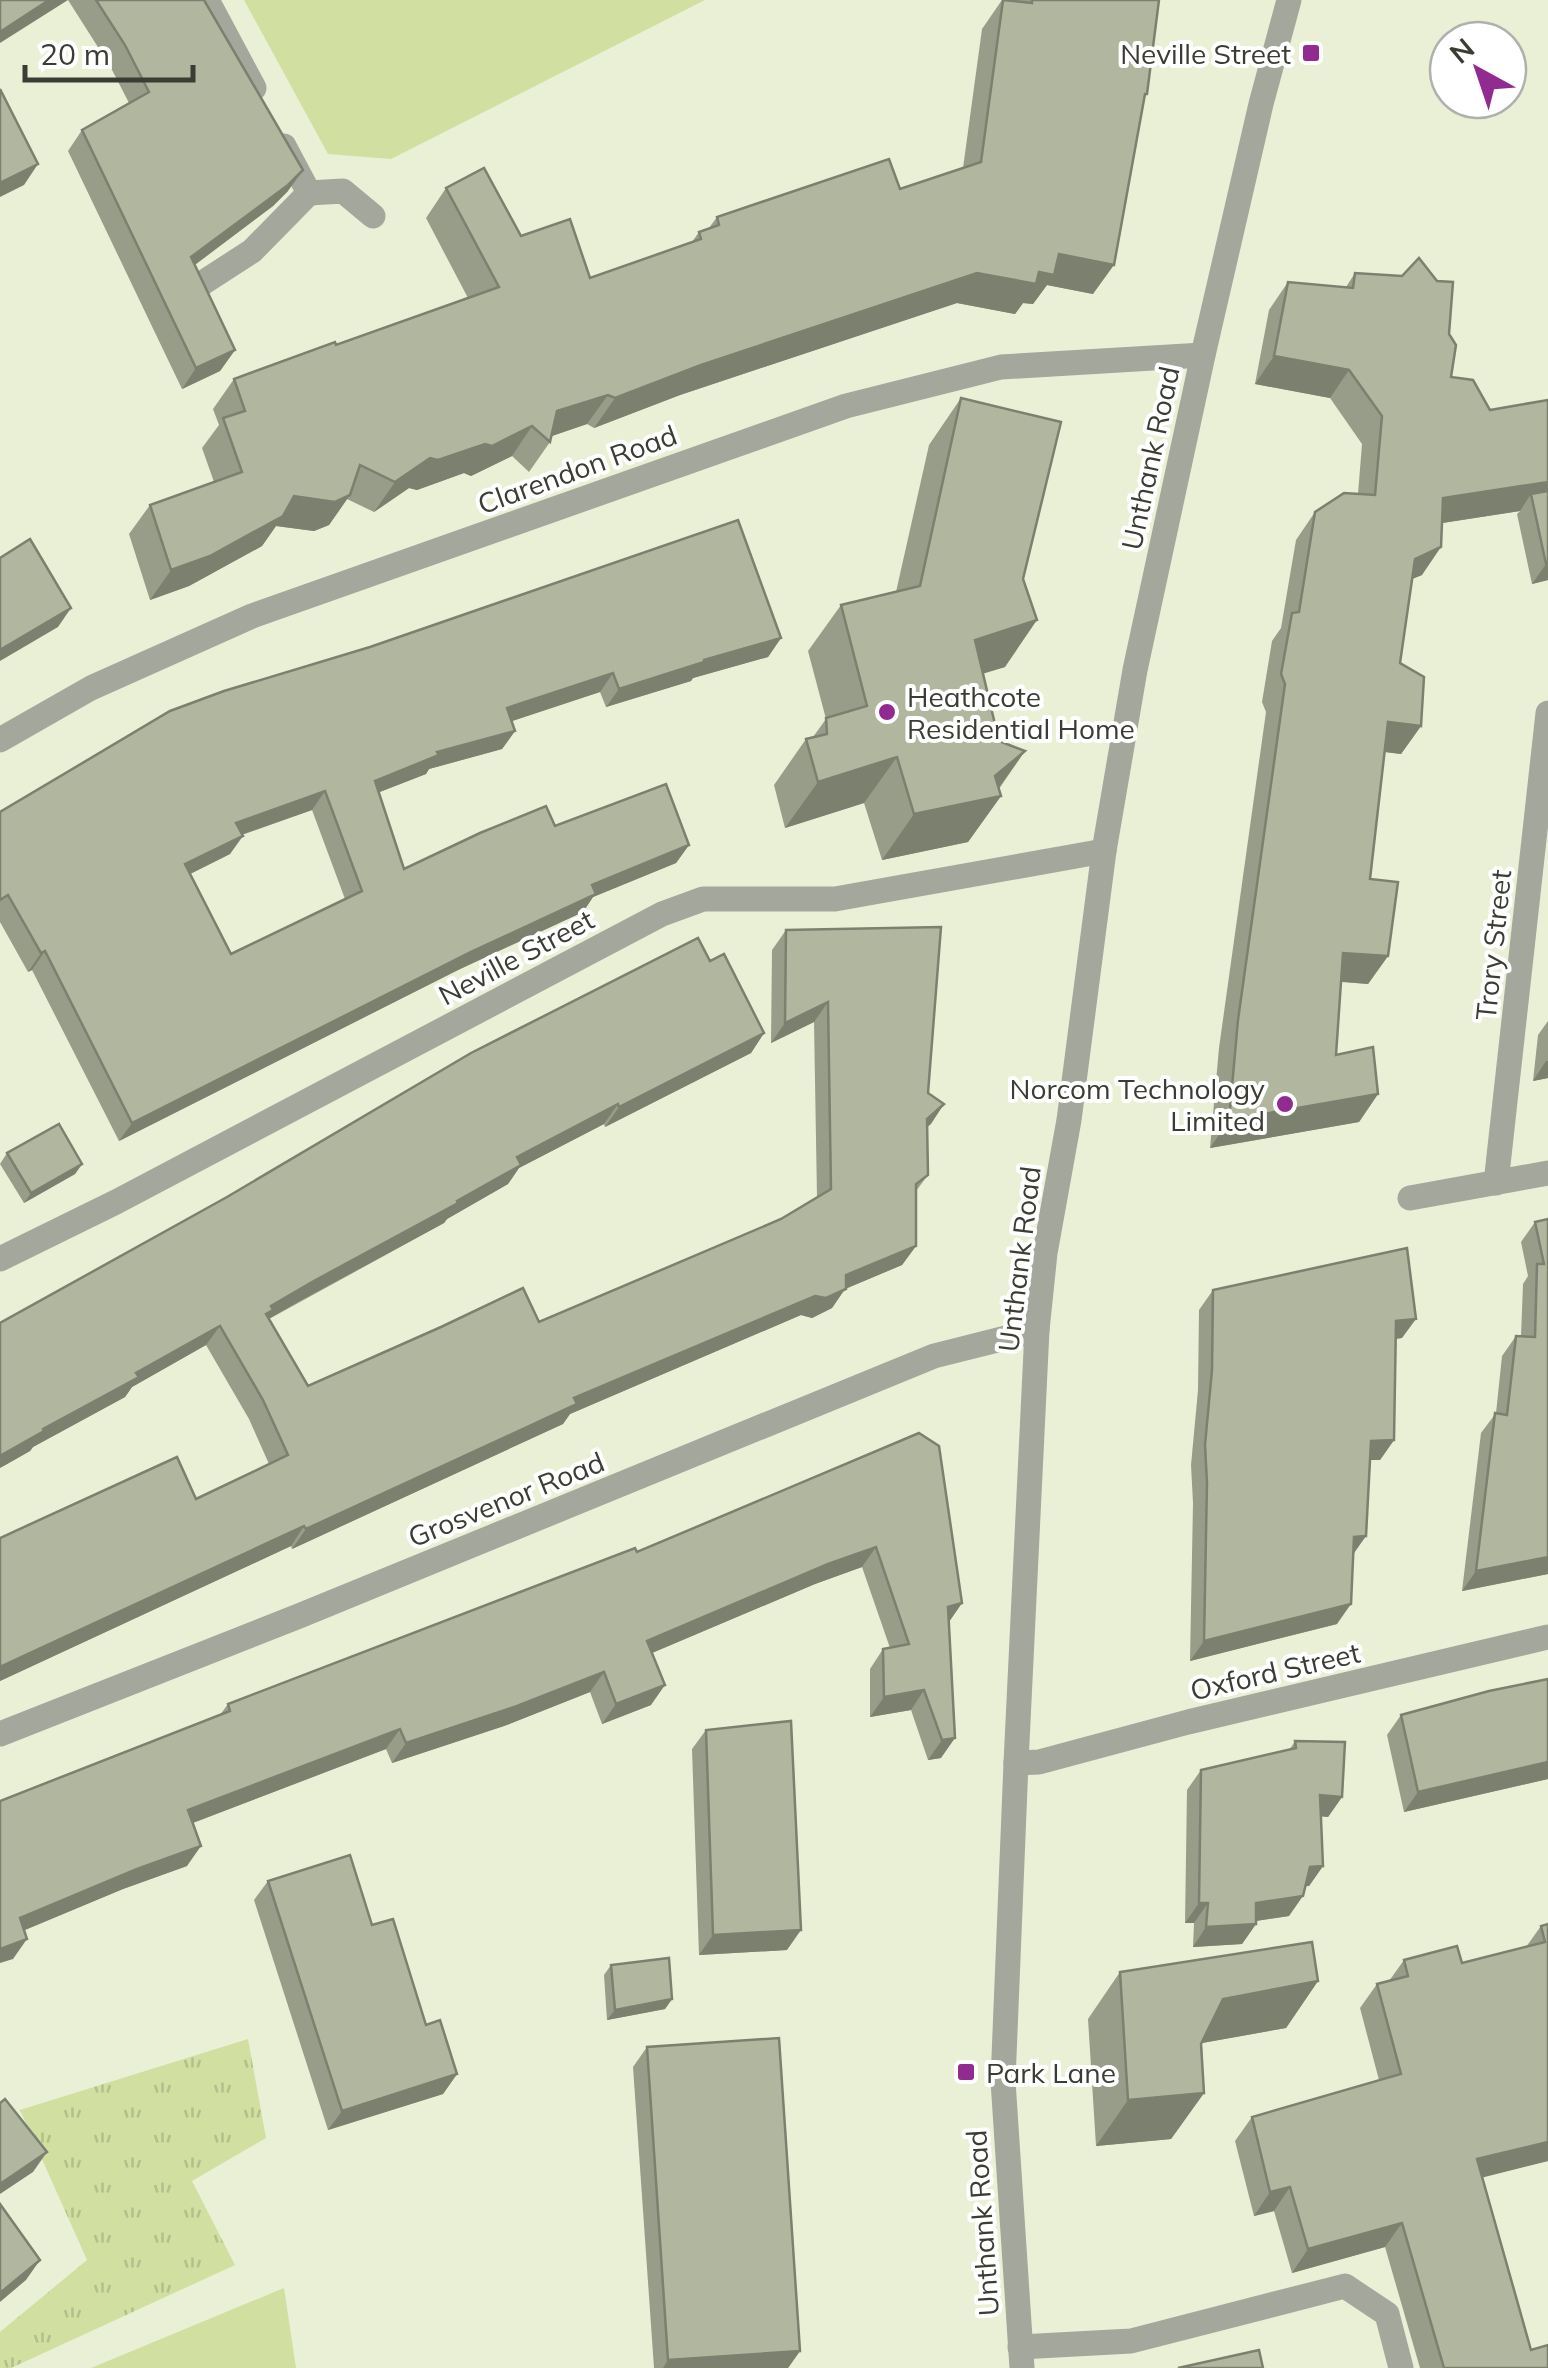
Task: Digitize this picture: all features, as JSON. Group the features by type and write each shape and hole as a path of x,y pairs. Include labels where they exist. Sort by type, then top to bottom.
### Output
{"street":[{"path":"207,0 309,192"},
{"name":"Unthank Road","path":"1021,2357 1003,2081 1016,1763 1045,1253 1069,1120 1104,850 1135,670 1203,355 1288,0"},
{"path":"201,284 252,251 309,192 343,191 373,216"},
{"name":"Clarendon Road","path":"0,740 91,688 252,616 846,406 1001,367 1203,355"},
{"name":"Trory Street","path":"1496,1183 1548,713"},
{"name":"Neville Street","path":"0,1259 116,1202 662,914 703,898 835,899 1104,850"},
{"path":"1410,1198 1548,1173"},
{"name":"Grosvenor Road","path":"0,1734 317,1609 934,1356 1038,1330"},
{"name":"Oxford Street","path":"1016,1763 1039,1762 1188,1722 1548,1638"},
{"path":"1021,2357 1131,2341 1345,2286 1387,2314 1401,2368"}],"green space":[{"path":"244,0 705,0 391,159 328,154"},
{"path":"248,2039 266,2138 192,2181 235,2265 11,2368 0,2368 0,2332 87,2260 20,2110"},
{"path":"284,2288 296,2368 91,2368"}],"building":[{"path":"0,0 49,0 0,32"},
{"path":"96,0 204,0 303,170 191,257 235,350 196,368 82,130 149,92"},
{"path":"1003,0 1159,0 1147,94 1114,265 1059,254 1054,275 1039,272 1036,284 977,273 701,365 615,398 608,395 557,411 550,442 532,426 492,446 485,444 438,460 430,458 395,482 360,465 350,495 335,502 294,496 283,516 210,556 171,570 150,505 242,472 223,418 245,411 234,379 499,287 446,188 484,168 521,236 570,219 590,278 701,239 699,232 719,225 717,217 889,159 900,189 981,162"},
{"path":"0,89 38,164 0,183"},
{"path":"1419,258 1437,281 1453,282 1449,334 1456,345 1451,377 1473,380 1490,410 1548,400 1548,482 1443,498 1441,547 1415,559 1400,663 1424,677 1421,726 1388,722 1370,879 1398,882 1388,956 1343,953 1336,1055 1373,1047 1378,1094 1229,1120 1238,1020 1292,613 1299,612 1315,512 1344,493 1375,495 1382,416 1349,370 1274,356 1288,282 1353,288 1355,273 1402,276"},
{"path":"961,398 1061,422 1023,579 1037,620 975,640 999,741 1025,751 995,776 1001,796 914,814 897,757 818,782 806,739 827,734 826,718 867,706 841,605 920,586"},
{"path":"1548,491 1548,563 1546,564 1531,494"},
{"path":"738,520 781,638 619,689 613,673 507,708 515,731 437,752 439,755 375,781 404,869 546,806 555,826 666,784 689,845 592,885 596,894 471,952 132,1123 45,951 41,953 8,895 0,900 0,812 170,711 370,647","holes":["325,791 362,891 231,954 185,864 243,836 236,823"]},
{"path":"30,539 71,608 0,650 0,558"},
{"path":"941,927 928,1093 944,1104 927,1119 928,1175 916,1184 916,1246 846,1275 846,1289 826,1298 815,1296 574,1398 577,1404 0,1667 0,1538 177,1457 196,1499 288,1455 263,1400 220,1326 0,1456 0,1323 227,1197 471,1053 698,938 710,961 724,954 764,1033 517,1157 521,1165 312,1282 271,1306 273,1310 266,1314 308,1386 523,1288 539,1322 781,1219 831,1189 828,1002 785,1023 786,930"},
{"path":"59,1124 82,1164 31,1193 7,1153"},
{"path":"1548,1219 1548,1557 1476,1571 1495,1413 1507,1415 1516,1336 1535,1337 1537,1264 1544,1264 1535,1222"},
{"path":"1407,1248 1416,1319 1396,1321 1394,1440 1371,1441 1366,1536 1354,1537 1351,1604 1204,1641 1205,1445 1212,1370 1213,1290"},
{"path":"919,1433 939,1446 962,1603 948,1607 955,1738 942,1740 924,1690 884,1697 883,1649 909,1644 876,1547 647,1641 665,1685 616,1704 604,1672 406,1743 400,1729 188,1810 201,1846 20,1918 27,1939 0,1949 0,1801 230,1711 228,1704 635,1548 637,1552"},
{"path":"1548,1679 1548,1762 1418,1792 1401,1715"},
{"path":"791,1721 801,1930 713,1935 706,1730"},
{"path":"1295,1741 1345,1742 1342,1797 1320,1795 1323,1866 1310,1867 1303,1896 1256,1903 1256,1924 1206,1927 1208,1903 1199,1903 1201,1770 1296,1748"},
{"path":"350,1855 372,1925 393,1919 426,2025 440,2020 457,2074 342,2111 268,1881"},
{"path":"1548,1924 1548,2142 1477,2159 1531,2350 1548,2345 1548,2368 1444,2368 1402,2223 1308,2249 1290,2187 1270,2192 1252,2117 1401,2074 1377,1984 1408,1976 1404,1960 1457,1946 1462,1963 1545,1942 1541,1926"},
{"path":"1312,1942 1318,1981 1223,1999 1201,2044 1204,2093 1128,2100 1120,1972"},
{"path":"669,1958 672,1999 615,2010 611,1965"},
{"path":"779,2038 800,2351 668,2360 647,2047"},
{"path":"5,2099 47,2152 0,2184 0,2103"},
{"path":"0,2204 40,2260 0,2293"},
{"path":"1259,2350 1263,2368 1178,2368"}],"place":[{"name":"Neville Street","path":"1311,53"},
{"name":"Heathcote Residential Home","path":"887,712"},
{"name":"Norcom Technology Limited","path":"1285,1104"},
{"name":"Park Lane","path":"966,2072"}]}
